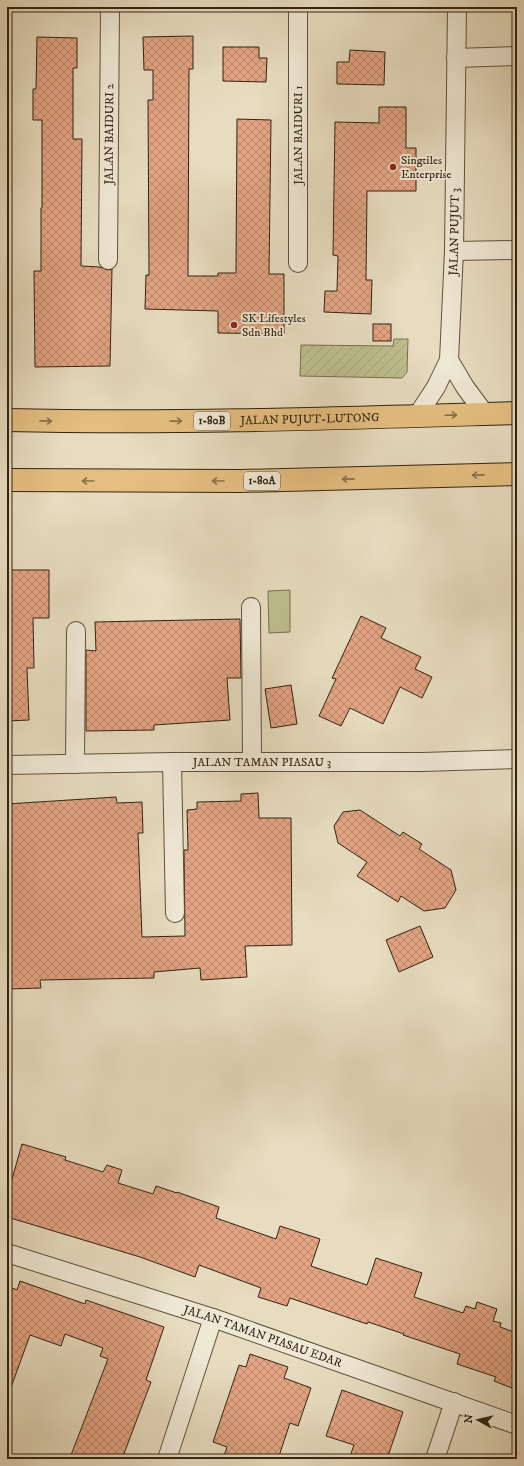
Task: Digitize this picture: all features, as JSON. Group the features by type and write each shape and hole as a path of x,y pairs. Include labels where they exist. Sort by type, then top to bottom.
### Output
{"highway":[{"name":"JALAN PUJUT-LUTONG","path":"7,420 102,422 517,413"},
{"name":"1-80A","path":"7,480 241,481 517,474"}],"street":[{"name":"JALAN BAIDURI 2","path":"108,260 110,7"},
{"name":"JALAN BAIDURI 1","path":"298,7 298,264"},
{"name":"JALAN PUJUT 3","path":"418,416 436,387 449,360 454,251 458,7"},
{"path":"456,58 517,56"},
{"path":"454,251 517,250"},
{"path":"449,360 465,387 485,414"},
{"path":"251,607 252,762"},
{"path":"75,764 76,631"},
{"name":"JALAN TAMAN PIASAU 3","path":"7,765 172,762 423,762 517,759"},
{"path":"172,762 175,913"},
{"name":"JALAN TAMAN PIASAU EDAR","path":"7,1253 213,1318 517,1424"},
{"path":"166,1459 213,1318"},
{"path":"435,1459 454,1402"}],"green space":[{"path":"394,339 408,339 407,372 402,378 300,376 301,345 393,346"},
{"path":"290,590 290,632 269,633 268,591"}],"building":[{"path":"193,36 193,69 189,69 188,276 218,276 218,273 236,273 237,119 271,120 269,274 284,274 284,334 218,333 218,311 145,309 146,275 149,275 148,100 153,100 153,70 144,70 143,37"},
{"path":"37,37 77,38 77,68 73,68 73,139 82,139 81,266 100,267 108,270 112,269 110,366 35,367 34,271 41,271 42,208 42,120 33,120 33,89 36,89"},
{"path":"223,47 259,47 259,58 267,58 266,82 223,81"},
{"path":"350,50 385,52 384,85 337,84 337,62 349,62"},
{"path":"379,107 406,107 406,148 416,148 416,191 367,191 366,280 372,280 371,314 324,312 325,291 337,291 338,256 333,255 335,122 379,123"},
{"path":"373,324 391,324 391,341 373,341"},
{"path":"7,570 49,570 49,618 33,618 34,668 27,668 29,720 7,721"},
{"path":"361,616 386,628 381,638 421,657 415,669 432,677 422,698 400,687 383,724 350,708 341,726 319,716 336,679 332,678"},
{"path":"240,619 241,678 227,678 230,720 154,725 154,730 86,731 86,650 96,651 95,622"},
{"path":"291,685 297,724 271,728 265,689"},
{"path":"258,793 259,818 291,818 292,945 245,946 247,977 201,980 200,968 154,972 154,978 40,980 41,988 7,989 7,804 116,797 117,803 142,802 143,833 138,833 142,937 185,936 184,850 188,850 187,810 197,809 197,802 241,801 241,794"},
{"path":"360,810 400,836 403,832 422,844 419,849 451,870 456,890 445,908 424,911 401,896 398,902 357,876 367,862 338,843 334,826 343,812"},
{"path":"420,926 433,957 399,972 386,940"},
{"path":"22,1144 66,1157 65,1160 103,1172 107,1165 122,1170 118,1183 153,1194 156,1186 177,1192 219,1207 216,1218 276,1239 280,1226 320,1239 311,1266 367,1285 376,1258 422,1273 414,1297 463,1313 466,1306 475,1309 477,1302 497,1309 493,1321 501,1323 500,1327 517,1333 517,1390 494,1381 496,1377 457,1364 460,1354 403,1335 404,1334 368,1322 367,1324 290,1298 287,1306 258,1297 261,1288 199,1265 195,1277 140,1257 7,1217 7,1186 10,1186"},
{"path":"20,1281 85,1304 86,1300 164,1327 146,1380 151,1382 122,1459 82,1459 71,1455 108,1359 100,1356 103,1348 65,1334 61,1346 30,1335 9,1393 7,1393 7,1286 17,1290"},
{"path":"250,1354 288,1367 284,1378 311,1388 298,1426 290,1423 278,1459 223,1459 227,1447 213,1442 239,1365 246,1367"},
{"path":"342,1390 403,1412 387,1459 349,1459 354,1445 326,1436"}],"place":[{"name":"Singtiles Enterprise","path":"393,167"},
{"name":"SK Lifestyles Sdn Bhd","path":"234,325"}]}
